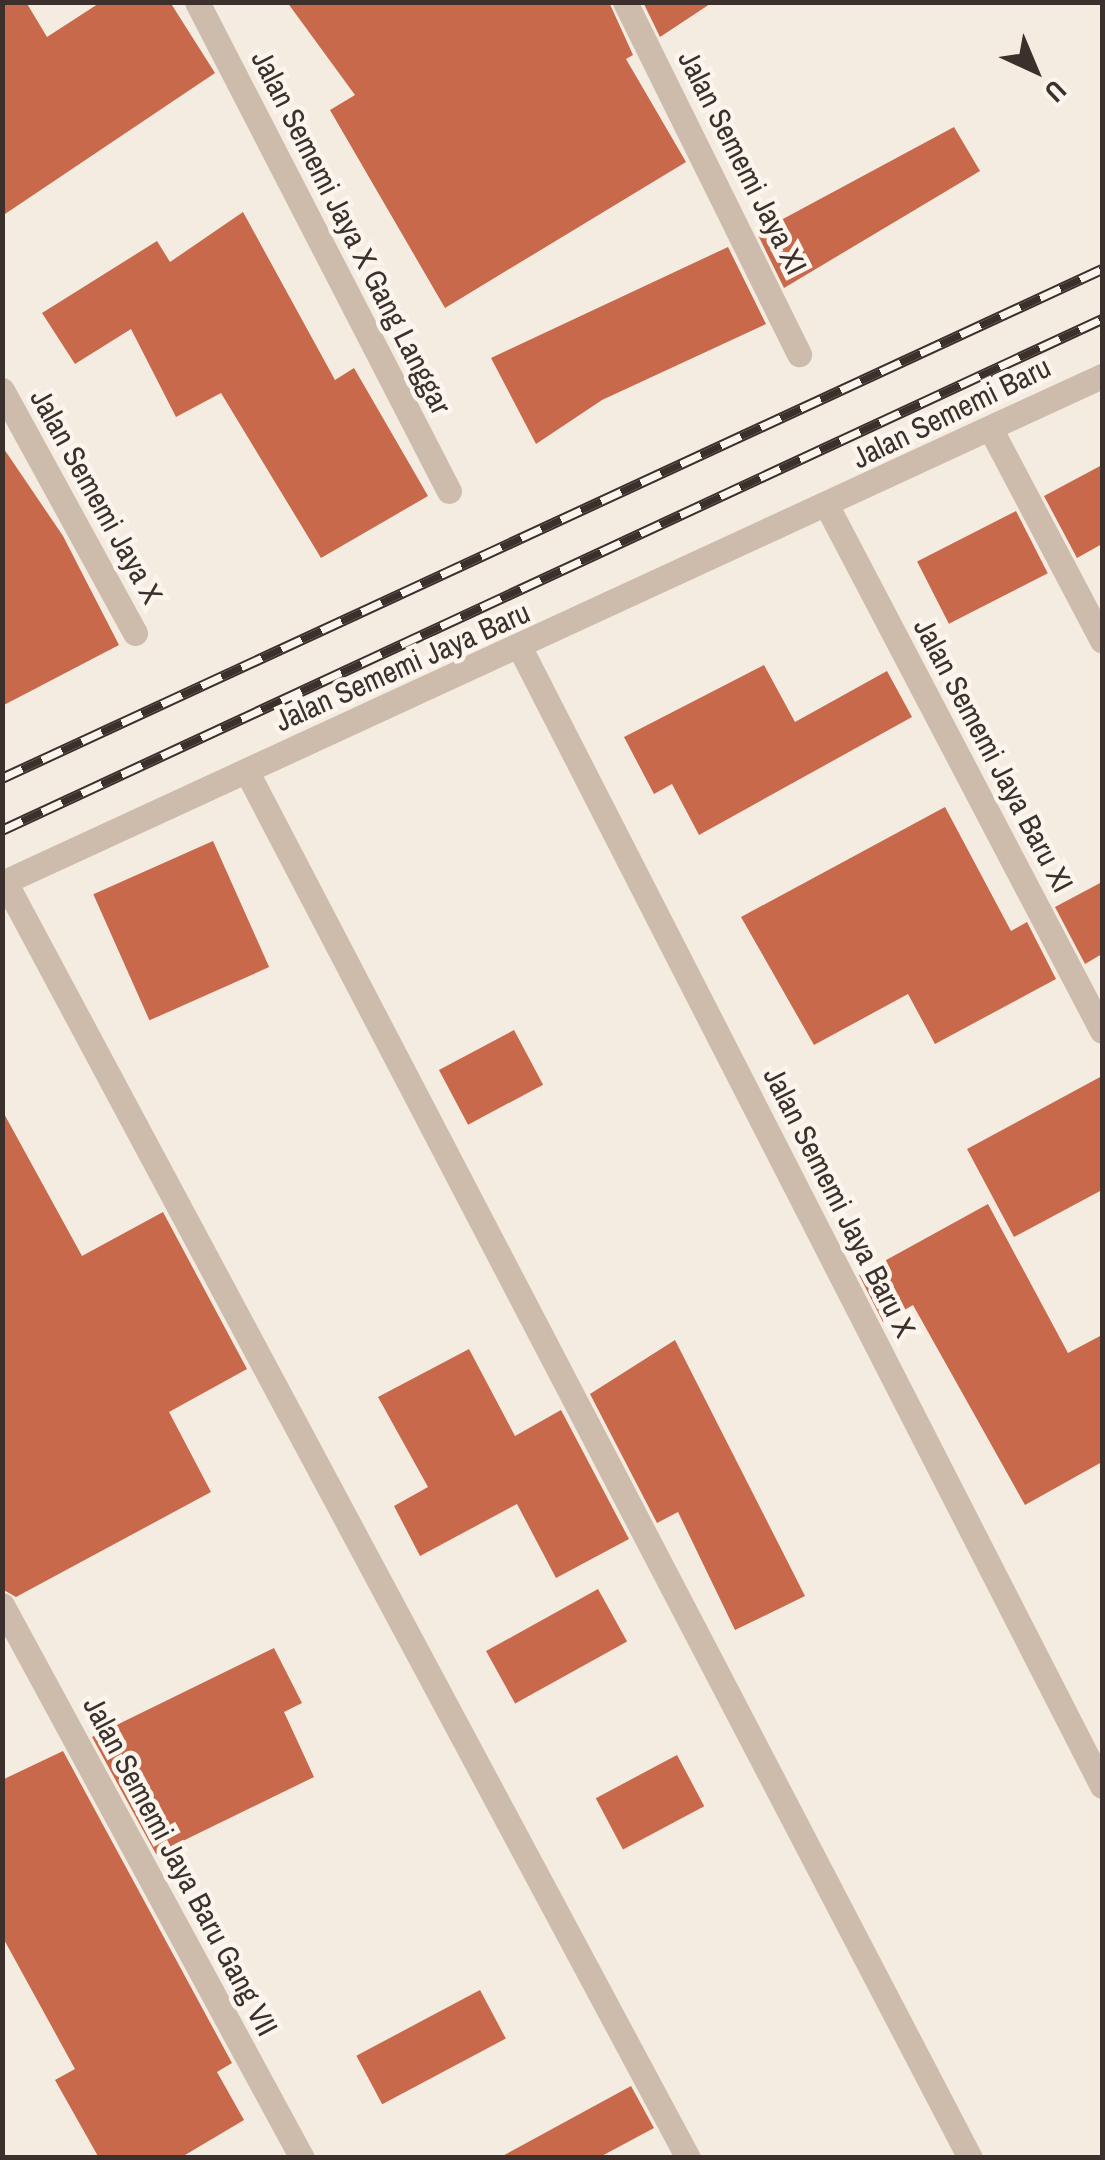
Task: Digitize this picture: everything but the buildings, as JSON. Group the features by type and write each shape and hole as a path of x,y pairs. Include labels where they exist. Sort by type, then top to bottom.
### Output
{"street":[{"name":"Jalan Sememi Jaya X Gang Langgar","path":"198,2 448,490"},
{"name":"Jalan Sememi Jaya XI","path":"624,2 798,354"},
{"name":"Jalan Sememi Baru","path":"828,508 1102,376"},
{"name":"Jalan Sememi Jaya X","path":"2,390 135,633"},
{"path":"990,428 1102,640"},
{"name":"Jalan Sememi Jaya Baru","path":"4,883 828,508"},
{"name":"Jalan Sememi Jaya Baru XI","path":"828,508 1102,1032"},
{"name":"Jalan Sememi Jaya Baru X","path":"520,648 1102,1786"},
{"path":"247,772 970,2158"},
{"path":"4,883 688,2158"},
{"name":"Jalan Sememi Jaya Baru Gang VII","path":"2,1605 302,2158"}],"railway":[{"path":"2,778 1102,269"},
{"path":"2,830 1102,319"}]}
